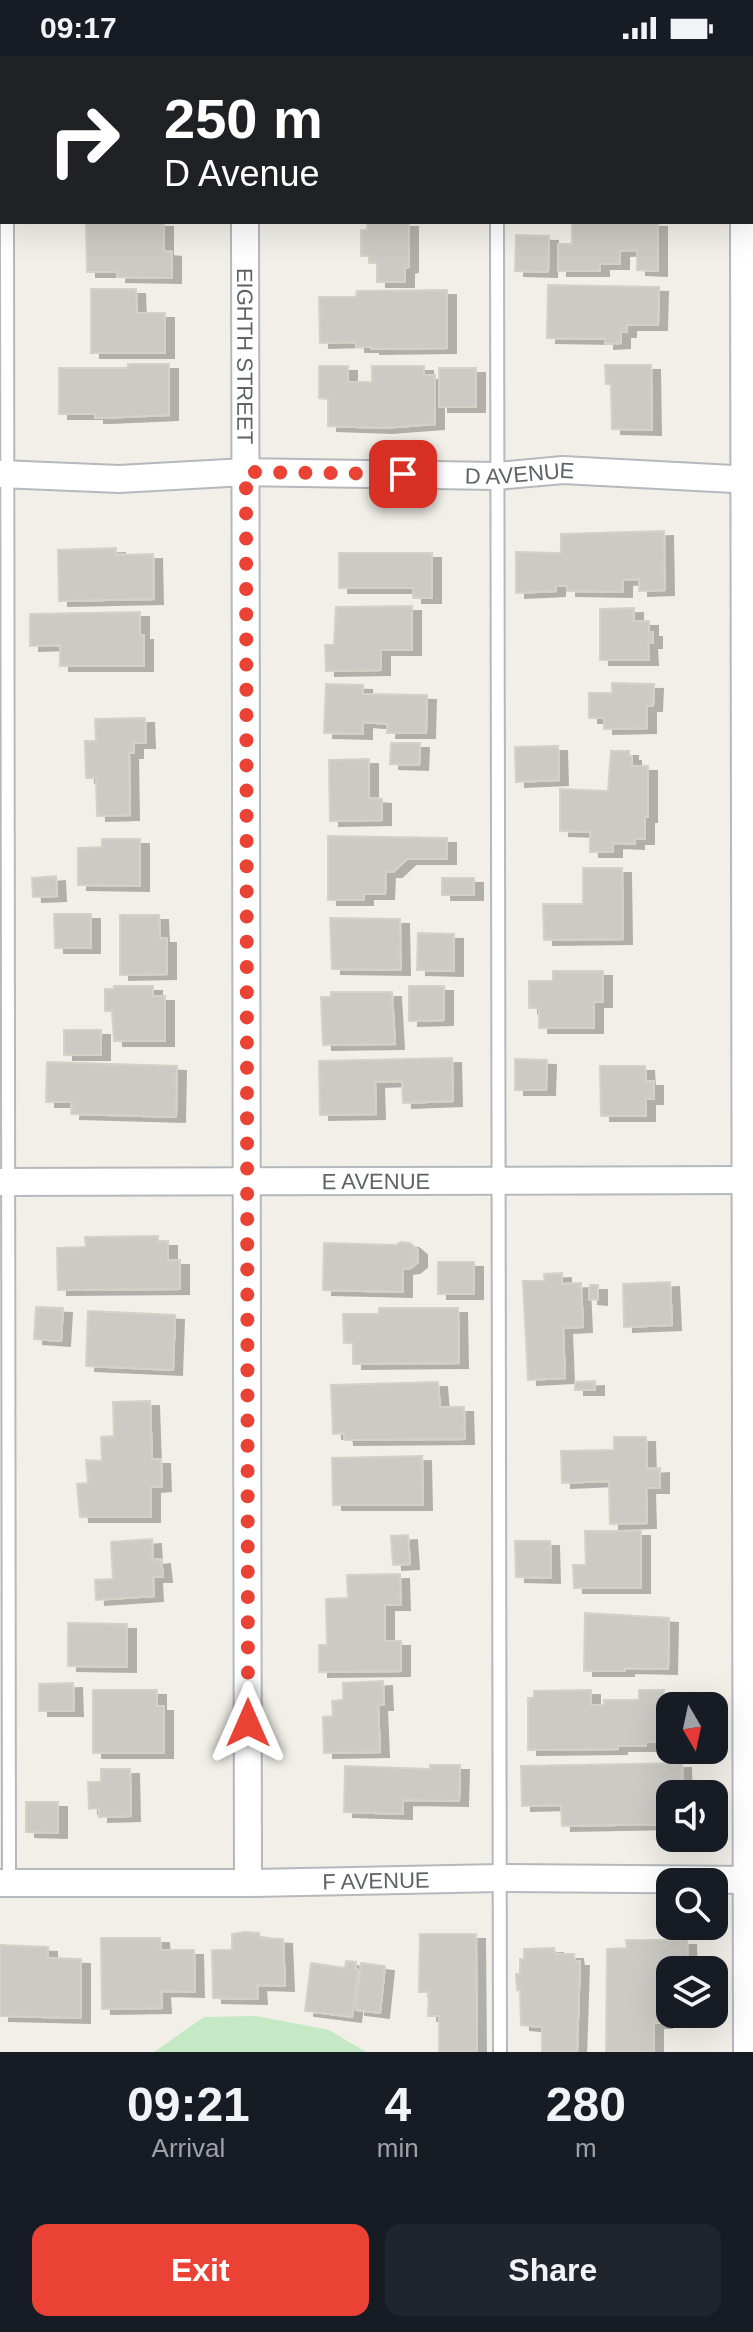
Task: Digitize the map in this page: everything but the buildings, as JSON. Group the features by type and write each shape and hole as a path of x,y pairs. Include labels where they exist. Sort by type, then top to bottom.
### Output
{"street":[{"name":"EIGHTH STREET","path":"245,224 248,1883"},
{"path":"744,224 748,480 750,1880 747,2052"},
{"name":"D AVENUE","path":"4,474 119,479 246,472 497,476 563,470 748,480"},
{"name":"E AVENUE","path":"4,1182 749,1180"},
{"name":"F AVENUE","path":"4,1883 248,1883 500,1878 750,1880"}],"lane":[{"path":"4,1883 4,474 7,224"},
{"path":"497,224 500,2052"}],"green space":[{"path":"256,2016 329,2030 366,2052 154,2052 204,2017"}],"route":[{"path":"248,1723 246,472 403,474"}]}
